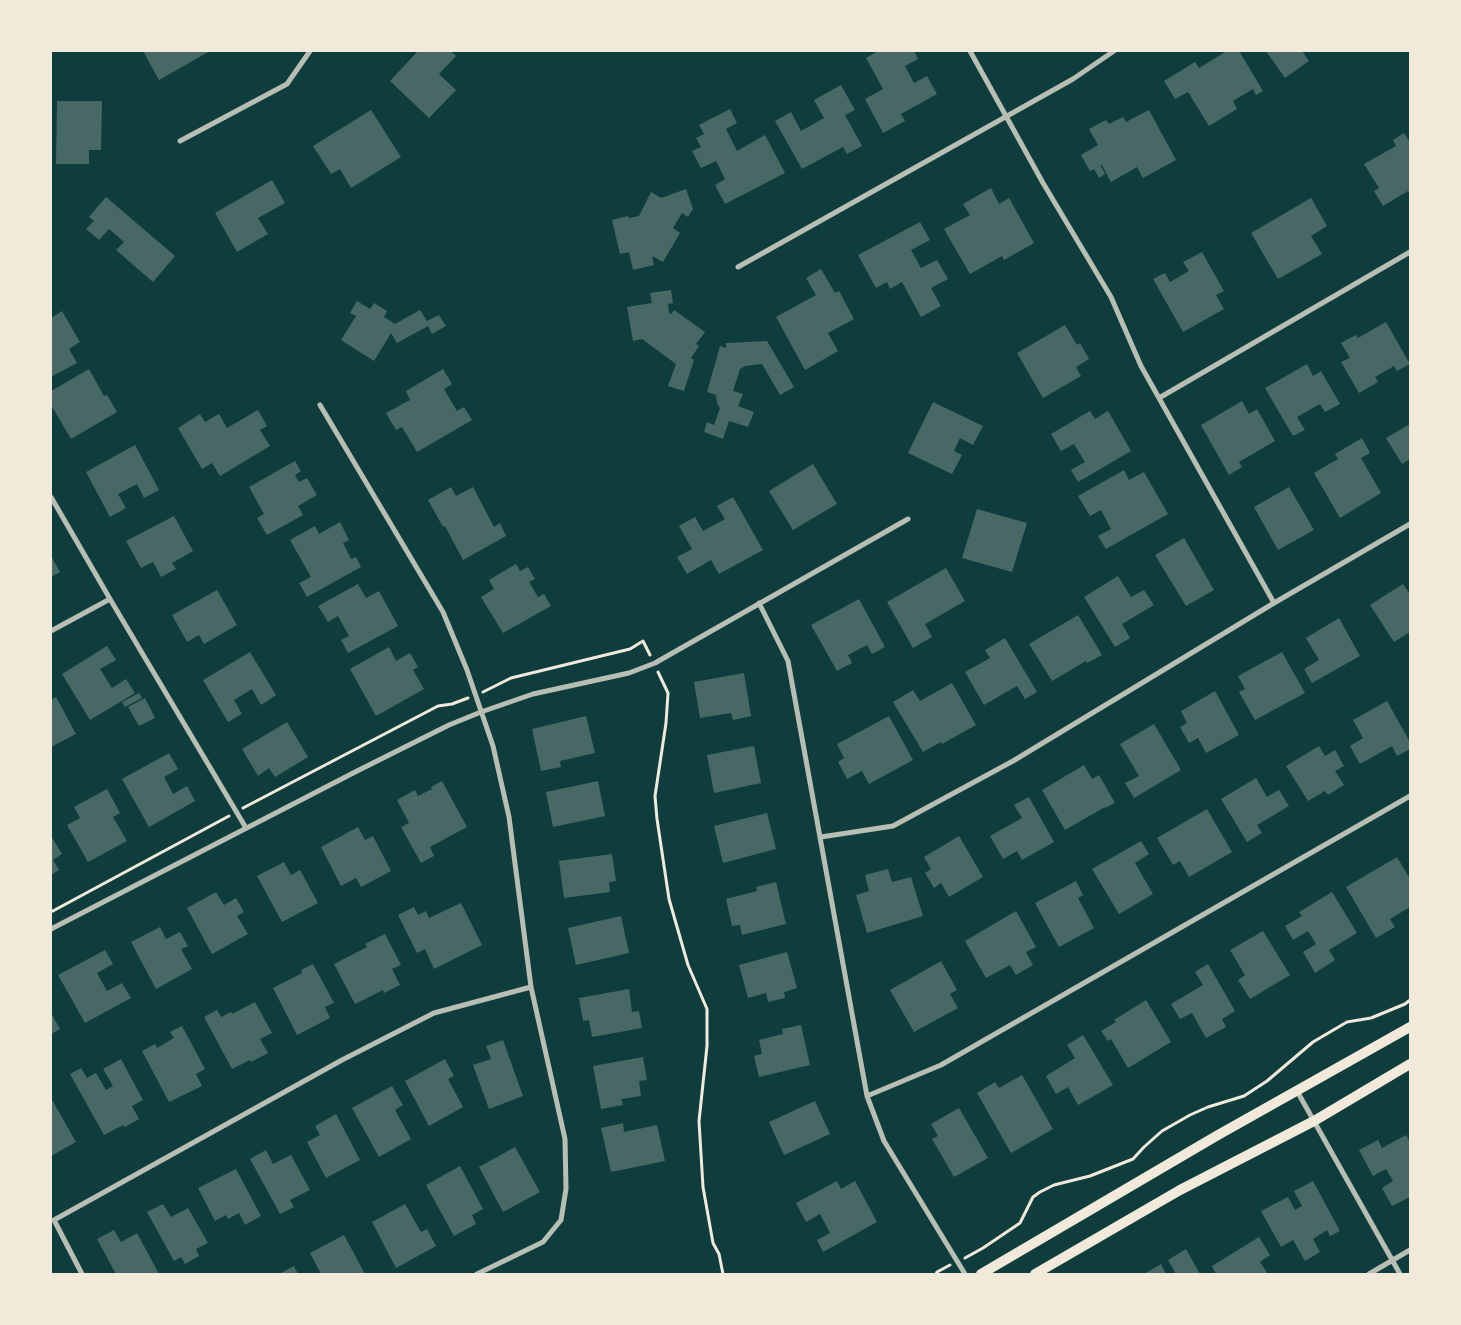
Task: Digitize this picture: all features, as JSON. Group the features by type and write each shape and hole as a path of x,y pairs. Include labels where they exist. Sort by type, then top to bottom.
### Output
{"main road":[{"path":"981,1274 1218,1135 1410,1027"},
{"path":"1035,1274 1180,1190 1314,1121 1410,1064"}],"street":[{"path":"180,142 287,84 310,51"},
{"path":"970,51 1111,297 1141,366 1274,603"},
{"path":"738,267 1073,79 1114,51"},
{"path":"1159,398 1410,252"},
{"path":"320,405 443,612 493,746 509,817 531,987 565,1139 566,1189 561,1220 543,1242 477,1274"},
{"path":"51,497 246,828"},
{"path":"51,929 441,729 481,712 533,694 628,673 655,663 908,519"},
{"path":"821,837 893,826 1013,761 1274,603 1410,524"},
{"path":"51,631 110,599"},
{"path":"759,604 788,661 867,1096 884,1141 965,1274"},
{"path":"867,1096 941,1065 1410,796"},
{"path":"82,1274 54,1220 342,1060 434,1013 531,987"},
{"path":"1297,1091 1400,1274"},
{"path":"1369,1274 1410,1250"}],"path":[{"path":"936,1274 983,1248 1020,1223 1033,1197 1040,1192 1054,1184 1090,1176 1133,1159 1162,1131 1190,1114 1244,1096 1267,1081 1312,1042 1347,1022 1370,1018 1406,1004 1410,1000"}],"building":[{"path":"143,51 210,51 159,80"},
{"path":"418,51 451,51 456,56 439,74 456,90 429,118 390,81"},
{"path":"878,51 914,51 918,59 905,66 914,83 927,76 937,94 901,114 905,121 883,133 865,99 883,89 866,58"},
{"path":"1227,51 1239,51 1263,91 1256,95 1253,89 1233,101 1237,109 1209,126 1188,92 1175,99 1164,81 1195,62 1199,68"},
{"path":"1266,51 1302,51 1309,61 1285,78"},
{"path":"841,85 855,110 845,115 862,146 847,154 843,147 802,169 775,121 791,112 801,131 824,118 814,100"},
{"path":"57,101 102,101 101,150 89,150 89,164 56,164"},
{"path":"730,109 737,123 726,129 737,151 765,135 785,173 725,204 715,185 725,179 716,161 701,168 692,151 701,147 696,138 704,134 699,125"},
{"path":"371,110 401,157 351,188 340,169 331,174 313,146"},
{"path":"1149,110 1176,160 1143,178 1137,167 1111,182 1102,165 1090,171 1081,155 1098,145 1089,129 1106,120 1109,124 1123,117 1126,122"},
{"path":"1404,133 1410,142 1410,194 1408,191 1383,206 1374,191 1379,188 1364,164 1396,146 1393,140"},
{"path":"1101,166 1105,174 1099,178 1094,169"},
{"path":"272,180 285,203 258,218 268,234 237,252 215,213"},
{"path":"991,188 999,204 1009,198 1034,243 1004,260 1002,256 970,274 944,229 970,215 963,204"},
{"path":"686,189 693,209 688,217 682,213 673,228 680,233 663,262 652,256 654,265 633,270 629,252 620,254 612,220 628,216 629,218 639,216 651,192 661,198"},
{"path":"106,197 175,256 153,282 116,250 124,242 109,229 99,240 86,229 94,221 89,217"},
{"path":"1311,198 1327,226 1311,236 1322,254 1278,279 1251,233"},
{"path":"920,222 930,240 911,250 921,268 937,260 948,279 931,288 941,306 921,317 902,282 890,289 887,282 876,288 858,255"},
{"path":"1202,252 1224,291 1216,295 1224,309 1183,332 1153,279 1165,273 1170,282 1189,271 1183,262"},
{"path":"821,269 835,293 839,291 854,319 828,333 838,351 805,370 776,317 816,295 806,278"},
{"path":"671,290 673,303 668,304 669,313 671,314 674,310 705,332 696,344 699,346 691,358 694,360 684,391 668,386 676,364 642,339 633,341 627,307 652,303 650,293"},
{"path":"357,301 370,309 374,303 387,311 384,317 395,324 420,310 427,321 439,315 446,326 432,334 428,326 397,343 391,333 374,361 341,340 356,316 350,313"},
{"path":"62,311 80,342 69,349 77,363 51,377 51,318"},
{"path":"1386,322 1410,364 1397,371 1394,366 1375,377 1378,382 1359,393 1341,362 1350,358 1341,343 1356,335 1358,338"},
{"path":"1065,325 1077,345 1080,343 1089,359 1076,367 1081,376 1043,398 1017,353"},
{"path":"767,341 794,387 780,395 762,364 745,366 740,369 733,391 743,394 738,406 754,412 748,427 729,421 723,439 704,432 707,422 714,425 720,408 716,395 707,392 720,346 726,348 726,343"},
{"path":"1307,364 1313,376 1321,371 1340,404 1325,412 1320,404 1297,417 1305,430 1293,436 1265,388"},
{"path":"89,369 104,396 107,395 117,412 71,439 51,405 51,391"},
{"path":"443,369 452,384 444,389 457,411 464,407 472,420 417,452 402,427 396,430 386,413 410,400 406,391"},
{"path":"1242,401 1249,414 1257,409 1275,441 1239,462 1242,467 1229,475 1201,425"},
{"path":"933,402 983,426 973,445 960,438 954,451 962,455 952,474 908,453"},
{"path":"258,410 267,426 260,430 270,446 220,476 212,463 202,469 178,428 200,414 205,422 219,414 227,428"},
{"path":"1090,411 1095,419 1108,411 1131,451 1078,482 1071,470 1085,462 1074,444 1061,451 1051,434"},
{"path":"1410,424 1410,459 1402,464 1386,438"},
{"path":"1362,438 1370,453 1361,458 1381,493 1340,518 1314,473 1338,459 1335,454"},
{"path":"135,445 159,490 144,498 137,484 118,494 126,508 110,517 86,472"},
{"path":"295,461 301,471 295,475 299,482 307,478 317,495 298,506 303,515 267,535 257,518 264,514 249,487"},
{"path":"813,464 837,504 793,530 769,491"},
{"path":"1124,470 1129,480 1144,472 1168,514 1106,549 1098,536 1111,529 1101,510 1090,516 1078,496"},
{"path":"451,487 456,496 473,487 494,527 500,523 506,536 463,560 445,526 443,527 428,500"},
{"path":"1289,487 1314,530 1278,550 1254,507"},
{"path":"733,497 763,550 719,574 711,560 687,574 677,557 692,549 679,526 695,517 703,531 725,519 717,506"},
{"path":"977,509 1027,523 1012,572 962,558"},
{"path":"174,516 193,551 172,563 176,569 161,577 153,562 141,568 126,541"},
{"path":"340,522 349,540 343,543 351,559 356,557 361,567 307,597 299,583 311,577 290,540 315,526 319,534"},
{"path":"1184,538 1214,590 1186,606 1155,555"},
{"path":"51,556 60,572 51,577"},
{"path":"516,564 520,571 528,567 535,579 529,582 538,597 544,594 551,606 503,633 481,597 494,589 489,580"},
{"path":"946,568 965,601 925,624 932,637 913,648 887,602"},
{"path":"1118,576 1131,597 1144,590 1154,605 1122,624 1130,638 1115,647 1084,597"},
{"path":"358,584 366,598 379,591 398,626 348,653 341,640 349,636 338,616 328,622 318,606"},
{"path":"1403,584 1410,594 1410,632 1394,642 1370,605"},
{"path":"217,590 237,625 204,644 199,635 187,642 172,615"},
{"path":"859,599 885,647 872,654 867,645 848,655 852,663 837,671 811,625"},
{"path":"1078,615 1102,655 1087,663 1086,661 1052,681 1029,644"},
{"path":"1339,618 1360,656 1312,683 1304,669 1319,660 1306,638"},
{"path":"1005,638 1037,692 1025,699 1017,686 984,705 965,672 990,658 985,650"},
{"path":"107,646 116,660 100,669 112,688 126,679 135,693 90,720 62,674"},
{"path":"389,647 396,661 410,653 418,667 413,670 424,689 376,716 350,669"},
{"path":"250,652 276,695 261,705 252,689 234,700 242,714 228,722 203,680"},
{"path":"1282,652 1305,693 1255,720 1239,692 1245,689 1238,676"},
{"path":"744,673 751,716 733,720 731,713 700,718 694,682"},
{"path":"952,683 976,725 923,752 893,702 913,690 920,701"},
{"path":"1215,691 1239,735 1206,753 1198,738 1189,743 1180,727 1187,723 1181,711"},
{"path":"139,693 142,698 125,707 122,702"},
{"path":"56,697 76,734 51,747 51,700"},
{"path":"145,698 155,718 139,726 128,707"},
{"path":"1387,701 1410,742 1410,749 1397,756 1392,746 1360,764 1350,746 1363,738 1353,720"},
{"path":"586,716 595,753 560,761 561,767 541,771 532,729"},
{"path":"889,716 913,760 869,784 862,771 847,779 838,762 844,758 837,744"},
{"path":"287,722 308,757 275,777 269,768 258,776 242,749"},
{"path":"1154,724 1181,770 1134,798 1125,783 1139,776 1120,744"},
{"path":"754,746 761,783 714,793 707,755"},
{"path":"1319,746 1325,756 1335,750 1344,766 1335,771 1344,785 1328,795 1325,791 1308,801 1286,766"},
{"path":"169,753 178,769 164,777 173,794 187,786 195,801 149,827 122,779"},
{"path":"1084,765 1092,779 1099,775 1115,803 1065,830 1042,790"},
{"path":"1256,778 1267,797 1279,790 1289,806 1257,825 1262,833 1247,842 1221,799"},
{"path":"442,781 467,827 430,847 434,856 421,863 401,827 409,823 397,800 415,790 418,796"},
{"path":"598,781 605,816 553,827 546,792"},
{"path":"107,789 120,813 113,817 127,841 88,862 67,825 80,818 74,807"},
{"path":"1029,797 1054,842 1022,860 1017,851 1003,859 990,836 1022,818 1014,805"},
{"path":"1207,809 1232,852 1189,877 1180,861 1173,865 1157,838"},
{"path":"767,813 776,849 723,863 714,826"},
{"path":"358,827 365,840 373,836 391,871 361,887 356,878 341,886 321,847"},
{"path":"51,836 62,854 53,860 59,870 51,875"},
{"path":"959,836 983,877 949,897 941,883 934,888 925,873 931,869 924,857"},
{"path":"1141,841 1149,854 1135,863 1153,894 1119,914 1092,869"},
{"path":"612,854 616,881 609,882 610,892 564,898 559,861"},
{"path":"1397,857 1410,879 1410,907 1390,919 1395,927 1376,938 1346,887"},
{"path":"284,862 291,875 300,870 318,903 282,922 257,876"},
{"path":"888,869 892,882 911,877 923,916 867,933 856,895 869,891 865,875"},
{"path":"1076,881 1083,895 1078,898 1094,928 1059,947 1035,903"},
{"path":"776,882 786,924 742,935 740,925 732,926 726,899 757,891 756,887"},
{"path":"216,892 224,905 236,898 244,912 237,916 248,934 212,954 187,908"},
{"path":"1332,892 1357,933 1329,950 1335,960 1315,973 1303,952 1316,944 1308,931 1293,940 1285,926 1302,916 1299,912"},
{"path":"461,903 482,945 434,969 425,949 417,953 398,915 414,907 418,915 426,911 429,918"},
{"path":"1016,911 1036,947 1026,952 1033,965 1016,975 1010,965 986,978 965,941"},
{"path":"621,916 629,953 576,965 568,928"},
{"path":"160,927 166,939 180,932 188,946 181,949 192,969 156,989 131,942"},
{"path":"1263,931 1290,975 1250,999 1238,980 1245,975 1230,950"},
{"path":"385,934 401,965 392,969 400,985 384,993 383,990 355,1004 334,964 367,947 365,944"},
{"path":"105,950 113,964 97,973 107,991 122,983 131,998 85,1023 58,975"},
{"path":"787,952 797,988 784,992 785,998 768,1002 766,993 748,998 739,965"},
{"path":"941,961 957,990 950,994 958,1008 914,1032 890,990"},
{"path":"313,964 334,1003 325,1007 330,1018 297,1035 273,988 302,973 301,970"},
{"path":"1208,964 1235,1011 1222,1019 1226,1027 1206,1038 1192,1013 1180,1019 1171,1004 1203,985 1195,972"},
{"path":"629,989 632,1012 639,1011 642,1028 592,1037 589,1020 583,1021 579,998"},
{"path":"1146,1000 1171,1042 1128,1068 1111,1039 1108,1041 1101,1031 1116,1022 1114,1020"},
{"path":"255,1002 272,1033 260,1039 268,1053 232,1069 204,1017 217,1010 221,1017 231,1012 232,1014"},
{"path":"51,1013 60,1029 51,1034"},
{"path":"801,1025 810,1065 759,1077 754,1056 762,1054 759,1040 783,1034 782,1029"},
{"path":"182,1026 205,1069 196,1074 202,1086 169,1102 142,1051 155,1044 157,1048 174,1038 170,1032"},
{"path":"1083,1035 1113,1085 1078,1105 1068,1087 1056,1094 1046,1076 1075,1058 1067,1045"},
{"path":"503,1040 523,1096 489,1109 473,1065 491,1059 486,1046"},
{"path":"643,1057 647,1080 639,1081 641,1096 621,1099 623,1105 601,1109 593,1066"},
{"path":"121,1059 143,1100 132,1106 139,1119 104,1135 70,1074 81,1068 87,1078 96,1073 106,1090 113,1086 103,1069"},
{"path":"445,1059 454,1076 448,1079 463,1107 429,1126 405,1081"},
{"path":"1022,1075 1053,1129 1011,1153 977,1093 995,1082 999,1088"},
{"path":"392,1086 403,1105 395,1110 411,1139 379,1157 352,1108"},
{"path":"51,1098 76,1142 51,1156"},
{"path":"815,1101 830,1134 784,1155 769,1122"},
{"path":"959,1108 988,1158 954,1177 932,1139 938,1136 931,1124"},
{"path":"336,1114 360,1160 326,1178 307,1142 320,1135 315,1126"},
{"path":"623,1123 624,1132 657,1125 665,1161 611,1172 601,1128"},
{"path":"1406,1135 1410,1142 1410,1197 1392,1206 1382,1188 1393,1181 1386,1169 1373,1176 1359,1150 1378,1140 1382,1148"},
{"path":"515,1147 540,1192 503,1212 479,1167"},
{"path":"266,1150 273,1164 291,1155 310,1190 290,1200 294,1207 280,1214 250,1159"},
{"path":"460,1166 483,1209 472,1215 476,1224 454,1236 426,1185"},
{"path":"236,1169 261,1216 245,1225 239,1213 228,1219 226,1215 215,1221 198,1188"},
{"path":"837,1181 841,1189 855,1181 877,1222 823,1252 817,1240 830,1233 820,1214 806,1222 796,1203"},
{"path":"1313,1181 1340,1231 1330,1236 1327,1230 1313,1239 1320,1252 1305,1261 1293,1240 1281,1247 1261,1211 1288,1197 1295,1210 1302,1206 1294,1191"},
{"path":"163,1204 171,1217 188,1208 208,1243 196,1249 199,1256 185,1264 181,1257 174,1261 147,1212"},
{"path":"405,1204 421,1232 427,1229 436,1246 396,1268 372,1222"},
{"path":"114,1230 121,1242 137,1233 159,1274 116,1274 97,1239"},
{"path":"344,1235 365,1274 321,1274 310,1253"},
{"path":"1259,1237 1270,1255 1260,1262 1268,1274 1216,1274 1212,1266"},
{"path":"1186,1249 1200,1274 1176,1274 1168,1260"},
{"path":"1161,1264 1166,1274 1144,1274"},
{"path":"294,1266 298,1274 279,1274"}]}
